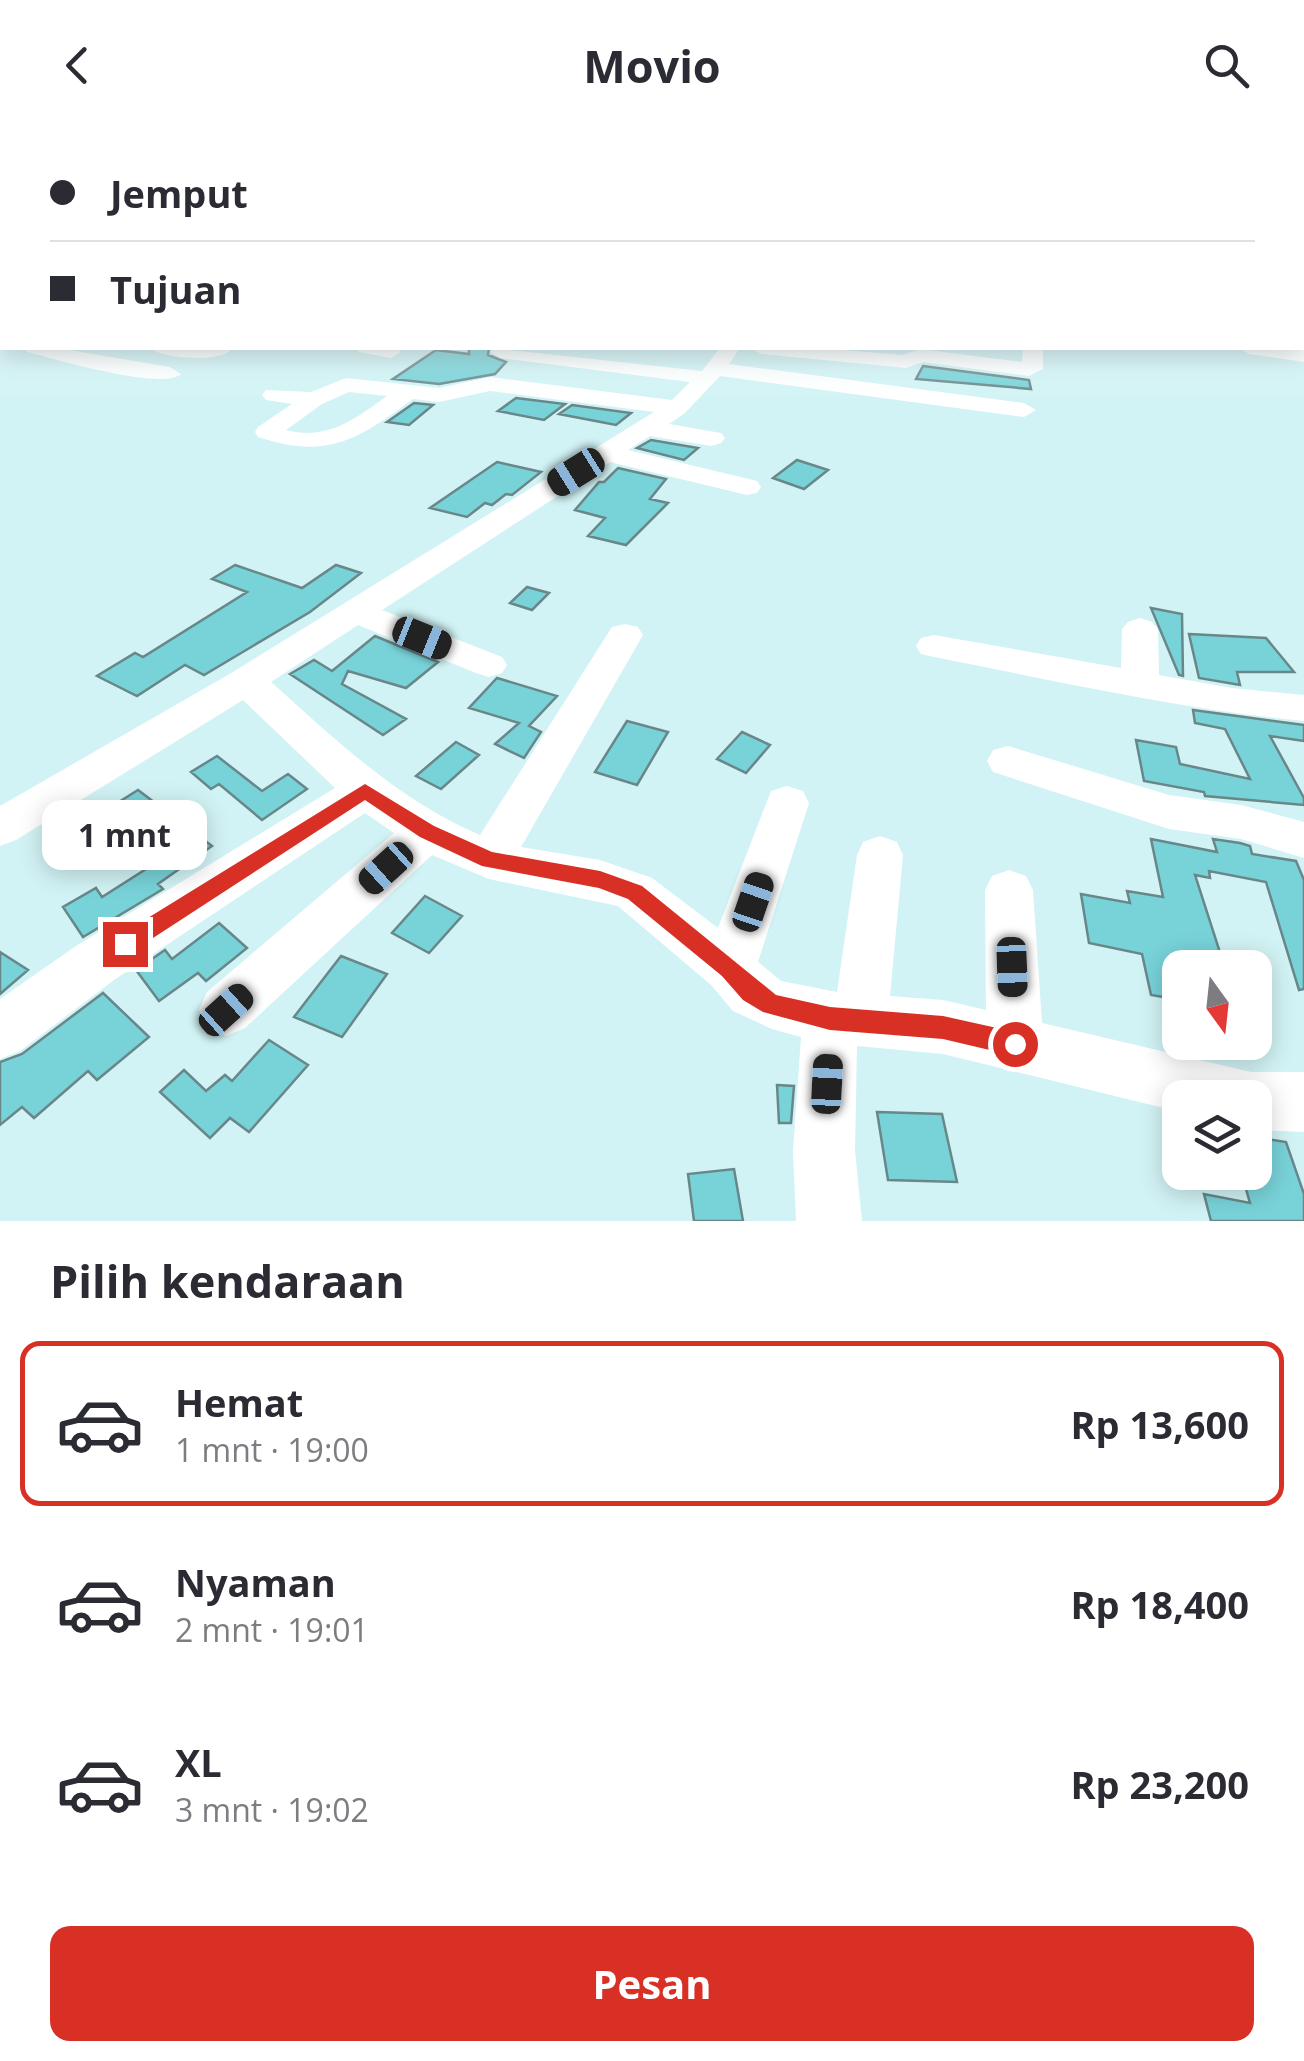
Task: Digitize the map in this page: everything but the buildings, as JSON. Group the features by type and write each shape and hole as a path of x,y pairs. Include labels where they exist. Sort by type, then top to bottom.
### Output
{"street":[{"path":"42,350 100,364 170,374"},
{"path":"100,364 129,350"},
{"path":"200,350 220,351"},
{"path":"378,350 391,352"},
{"path":"782,350 906,362 920,355 1029,369 1033,350"},
{"path":"1263,350 1304,356"},
{"path":"500,352 718,365 1024,410"},
{"path":"0,828 246,681 678,408 718,365"},
{"path":"408,392 338,440 324,442 267,432 314,399 346,385 446,394 490,384 678,408"},
{"path":"274,395 314,399"},
{"path":"646,428 712,438"},
{"path":"607,453 747,487"},
{"path":"355,612 489,665"},
{"path":"1140,630 1140,685"},
{"path":"489,860 626,635"},
{"path":"934,646 1232,701 1304,708"},
{"path":"246,681 365,791 427,832 489,860 600,880 635,892 730,968 752,992 772,1004 845,1020 943,1028 1167,1080"},
{"path":"1008,761 1169,812 1241,822 1304,840"},
{"path":"0,1032 95,963 365,791"},
{"path":"730,968 787,803"},
{"path":"226,1010 427,832"},
{"path":"829,1221 824,1150 845,1020 880,855"},
{"path":"1009,890 1015,1044"},
{"path":"1272,1101 1304,1102"}],"route":[{"path":"125,944 365,791 427,832 489,860 600,880 635,892 730,968 752,992 772,1004 830,1018 943,1028 1015,1044"}]}
